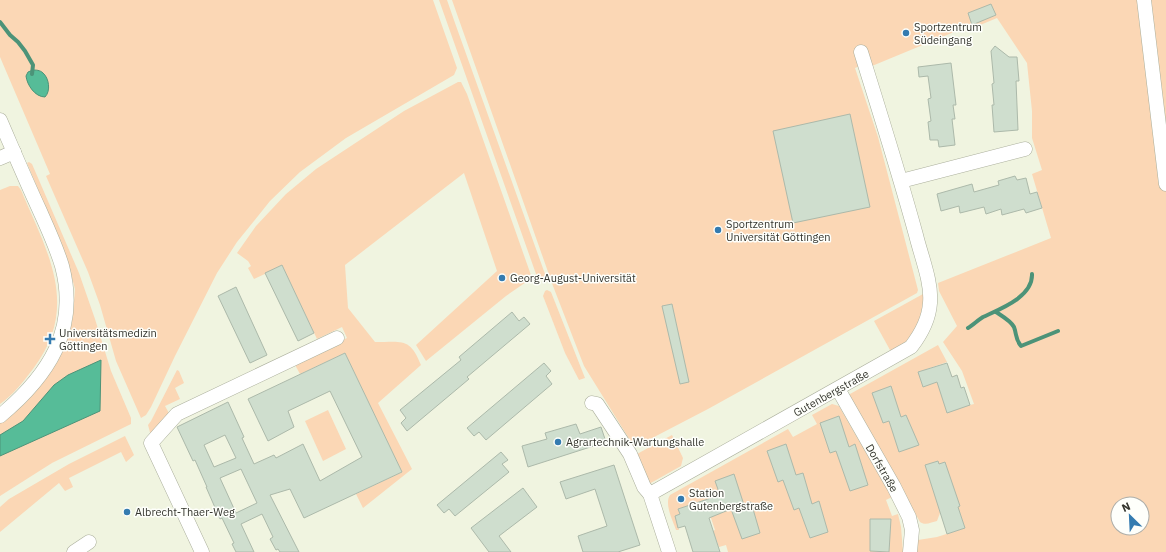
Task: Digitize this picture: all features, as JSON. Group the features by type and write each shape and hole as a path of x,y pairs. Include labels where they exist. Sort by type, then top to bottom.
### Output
{"street":[{"path":"1144,0 1166,184"},
{"name":"Gutenbergstraße","path":"650,494 912,347 919,337 929,315 931,303 928,281 901,181 861,52"},
{"path":"0,416 18,401 33,385 50,361 62,336 67,311 66,289 62,265 1,123"},
{"path":"901,181 1025,149"},
{"path":"0,158 14,152"},
{"path":"202,552 151,443 177,414 337,338"},
{"name":"Dorfstraße","path":"838,389 894,487 909,517 912,530 910,552"},
{"path":"592,403 597,404 630,454 644,487 650,494 669,552"},
{"path":"74,552 89,542"}],"shaded area":[{"path":"0,0 433,0 457,68 454,75 346,138 300,172 270,201 237,242 217,273 151,407 146,415 141,418 116,361 100,305 88,272 46,176 50,174 0,57"},
{"path":"439,0 447,0 545,274 545,278 539,278 536,274"},
{"path":"452,0 1166,0 1166,552 915,552 918,540 937,537 965,528 957,507 940,513 937,521 926,524 920,522 849,397 850,394 938,345 947,362 927,369 932,383 957,375 961,388 970,405 974,404 962,371 943,342 957,326 939,291 938,283 1051,238 1032,174 1042,170 1032,138 1032,111 1027,63 997,18 973,28 971,25 872,66 860,66 855,68 878,137 918,290 917,293 708,409 633,448 628,437 584,366 553,286"},
{"path":"33,70 41,71 47,78 49,88 45,97 35,93 28,83 26,76 28,72"},
{"path":"458,82 461,82 467,94 532,278 506,296 426,361 416,345 497,271 464,173 345,265 348,308 375,342 399,342 409,345 417,356 421,365 378,403 412,469 363,508 356,494 402,472 345,353 300,374 294,363 347,338 342,327 317,339 282,266 254,279 248,268 251,266 248,261 237,253 256,226 286,194 316,169 404,111"},
{"path":"29,162 32,164 79,273 111,371 131,418 131,424 52,463 0,496 0,423 26,402 43,382 59,359 70,331 73,314 75,289 70,271 27,163"},
{"path":"10,186 18,186 21,190 41,235 55,279 57,301 55,323 47,346 25,379 14,392 0,404 0,190"},
{"path":"547,290 551,292 585,378 579,380 565,353 543,296"},
{"path":"923,294 922,311 912,334 907,341 893,351 890,350 874,321"},
{"path":"101,360 100,411 0,456 0,435 23,421 54,385 68,375"},
{"path":"177,370 179,371 184,383 175,388 180,399 165,406 170,415 151,436 148,425"},
{"path":"832,404 839,406 892,497 886,500 892,516 898,514 901,527 903,552 728,552 726,545 719,547 705,500 678,509 680,514 675,516 679,530 676,530 668,508 668,499 670,495 788,429 793,437 817,424 812,415"},
{"path":"328,410 346,449 323,461 305,421"},
{"path":"672,435 683,458 681,466 649,484 637,454"},
{"path":"125,436 134,455 126,462 121,452 69,478 73,487 65,491 59,483 0,532 0,507 9,499 69,464"}],"building":[{"path":"991,4 996,15 972,25 968,13"},
{"path":"995,46 1009,57 1017,57 1019,81 1016,81 1018,130 994,132 992,84 994,83 991,51"},
{"path":"951,63 956,105 953,105 955,119 952,119 955,145 939,147 938,140 930,140 928,122 931,121 928,99 931,98 928,76 919,77 918,67"},
{"path":"850,114 870,207 793,223 773,131"},
{"path":"1015,176 1017,180 1026,178 1030,194 1037,192 1042,208 1026,213 1024,209 1002,215 1001,209 986,214 984,207 960,213 959,206 941,211 937,194 972,184 974,192 999,185 998,181"},
{"path":"282,265 314,333 298,341 265,273"},
{"path":"236,287 267,355 250,363 218,296"},
{"path":"672,304 689,382 680,384 662,306"},
{"path":"512,312 519,321 524,317 530,324 467,377 469,379 407,431 401,423 406,418 400,410 461,360 459,357"},
{"path":"345,353 402,472 304,518 290,489 270,495 299,552 280,552 278,549 276,550 270,539 273,537 262,514 241,524 254,552 236,552 232,544 234,543 222,518 220,519 195,460 193,461 177,427 228,402 244,437 242,438 254,464 274,455 276,458 303,444 320,481 362,457 330,391 288,411 294,427 268,441 248,399","holes":["225,435 236,458 214,467 204,445","241,469 257,503 236,513 220,478"]},
{"path":"544,363 551,371 546,376 552,384 486,440 479,432 474,436 467,428"},
{"path":"947,363 952,377 957,375 961,388 964,387 970,405 947,413 937,382 923,387 918,372"},
{"path":"891,386 901,417 906,415 919,445 899,452 889,421 883,423 872,393"},
{"path":"839,416 849,447 855,444 868,485 850,491 836,451 830,453 820,423"},
{"name":"Agrartechnik-Wartungshalle","path":"576,424 580,434 601,427 606,442 528,467 522,446 547,439 545,433"},
{"path":"786,444 796,475 803,473 812,504 819,501 828,532 810,538 799,508 794,510 783,480 778,482 767,451"},
{"path":"501,452 508,460 502,464 509,472 455,516 449,509 444,513 437,505"},
{"path":"938,461 939,464 945,462 960,506 958,507 965,528 947,534 925,465"},
{"path":"614,465 640,545 618,552 583,552 578,536 607,526 595,489 566,499 560,482"},
{"path":"734,474 744,505 751,502 760,533 742,539 731,509 709,518 720,552 693,552 685,526 678,528 675,516 680,514 678,509 720,495 715,481"},
{"path":"523,488 537,507 499,536 511,552 489,552 471,528"},
{"path":"870,519 891,519 889,552 870,551"}],"waterway":[{"path":"0,22 25,51 33,65 32,74"},
{"path":"968,328 983,317 1006,306 1021,296 1031,282 1032,274"},
{"path":"996,312 1013,325 1016,337 1021,346 1058,331"}],"place":[{"name":"Sportzentrum Südeingang","path":"906,33"},
{"name":"Sportzentrum Universität Göttingen","path":"718,230"},
{"name":"Georg-August-Universität","path":"502,278"},
{"name":"Universitätsmedizin Göttingen","path":"50,339"},
{"name":"Agrartechnik-Wartungshalle","path":"558,442"},
{"name":"Station Gutenbergstraße","path":"681,499"},
{"name":"Albrecht-Thaer-Weg","path":"127,512"}]}
